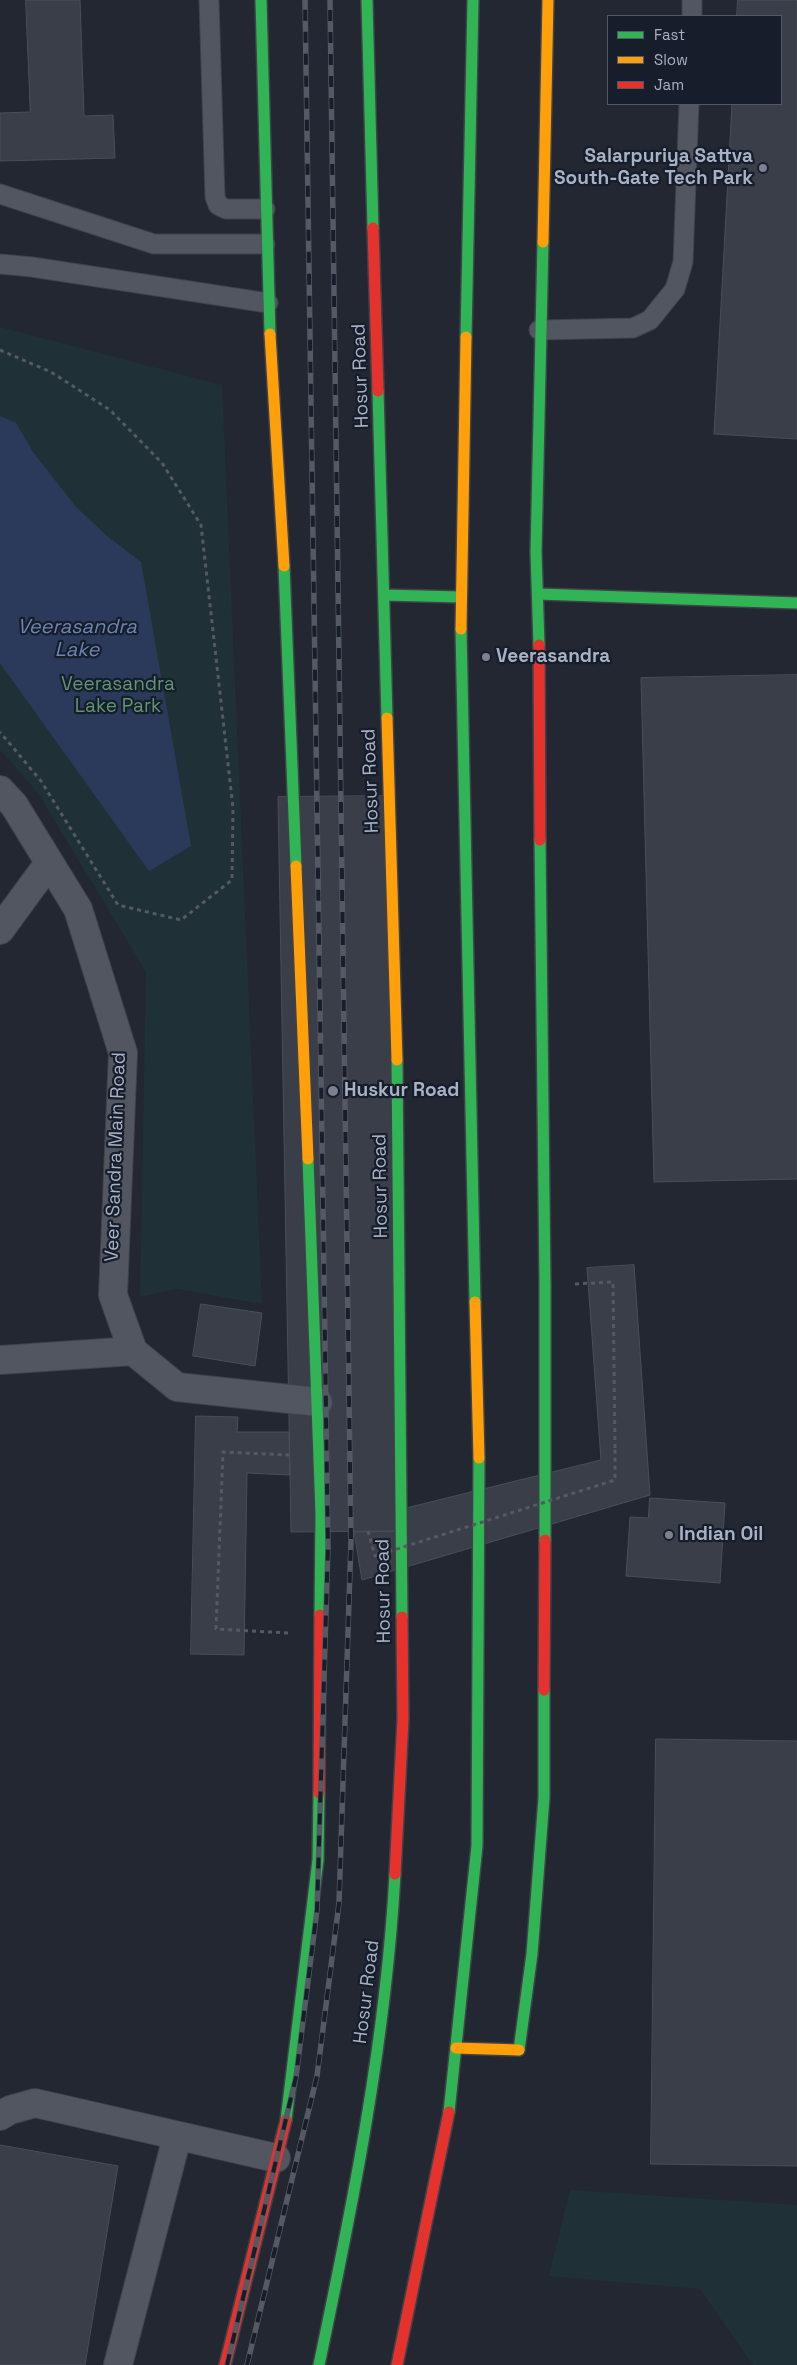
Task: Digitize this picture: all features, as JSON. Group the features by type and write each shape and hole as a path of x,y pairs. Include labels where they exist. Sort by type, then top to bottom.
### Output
{"main road":[{"path":"224,2365 288,2112 318,1860 321,1514 318,1402 283,551 265,244 261,0"},
{"name":"Hosur Road","path":"319,2365 357,2185 391,1952 403,1719 397,1028 367,0"},
{"path":"397,2365 449,2112 477,1846 480,1523 460,597 473,0"},
{"path":"456,2048 519,2050 532,1954 544,1798 545,1304 536,552 539,330 548,0"},
{"path":"538,594 797,603"},
{"path":"384,595 460,597"}],"street":[{"name":"Veer Sandra Main Road","path":"0,790 14,805 78,910 123,1053 112,1295 133,1351"},
{"path":"0,930 50,863"},
{"path":"0,1360 133,1351 177,1387 318,1402"},
{"path":"0,2116 10,2110 34,2103 276,2158"},
{"path":"118,2365 177,2137"}],"lane":[{"path":"209,0 215,197 218,205 226,209 265,209"},
{"path":"692,0 692,15"},
{"path":"539,330 632,328 650,320 674,289 683,262 689,105"},
{"path":"0,194 154,244 265,244"},
{"path":"0,264 32,266 268,303"}],"path":[{"path":"0,350 51,372 82,390 110,410 162,463 201,525 233,808 232,880 181,920 118,905 41,781 0,732"},
{"path":"368,1532 375,1556 615,1480 613,1282"},
{"path":"290,1455 223,1452 216,1630 320,1634"}],"green space":[{"name":"Veerasandra Lake Park","path":"0,327 222,385 262,1304 177,1289 140,1297 146,972 38,793 0,750"},
{"path":"570,2190 797,2205 797,2365 753,2365 700,2289 549,2276"}],"water":[{"name":"Veerasandra Lake","path":"0,416 16,423 33,452 76,507 107,536 141,562 191,846 149,871 0,663"}],"building":[{"path":"26,0 80,0 84,116 113,115 115,158 0,161 0,113 30,112"},
{"name":"Salarpuriya Sattva South-Gate Tech Park","path":"738,0 797,0 797,439 714,434 732,105 782,105 782,15 737,15"},
{"path":"797,675 797,1179 654,1182 641,678"},
{"path":"389,796 402,1531 291,1532 278,797"},
{"path":"634,1265 650,1495 362,1580 354,1532 402,1531 402,1509 601,1460 587,1268"},
{"path":"201,1304 262,1313 255,1366 193,1356"},
{"path":"196,1416 238,1417 237,1432 289,1432 290,1475 247,1473 244,1655 191,1654"},
{"path":"650,1498 725,1503 720,1583 626,1576 630,1517 648,1518"},
{"path":"656,1739 797,1741 797,2166 651,2164"},
{"path":"0,2145 118,2166 85,2365 0,2365"}],"railway":[{"path":"227,2365 296,2077 317,1910 328,1546 305,0"},
{"path":"247,2365 317,2076 339,1903 351,1541 330,0"}],"traffic: fast":[{"path":"261,0 270,334"},
{"path":"367,0 373,228"},
{"path":"466,337 473,0"},
{"path":"539,645 536,552 543,242"},
{"path":"378,391 387,718"},
{"path":"284,566 296,866"},
{"path":"538,594 797,603"},
{"path":"384,595 460,597"},
{"path":"461,629 475,1302"},
{"path":"540,840 545,1284 545,1540"},
{"path":"397,1060 402,1617"},
{"path":"308,1159 321,1514 320,1615"},
{"path":"449,2112 477,1846 479,1458"},
{"path":"519,2050 532,1954 544,1798 544,1690"},
{"path":"286,2120 318,1860 319,1793"},
{"path":"319,2365 356,2182 376,2060 391,1936 395,1874"}],"traffic: slow":[{"path":"543,242 548,0"},
{"path":"270,334 284,566"},
{"path":"461,629 466,337"},
{"path":"387,718 397,1060"},
{"path":"296,866 308,1159"},
{"path":"475,1302 479,1458"},
{"path":"456,2048 519,2050"}],"traffic: jam":[{"path":"373,228 378,391"},
{"path":"539,645 540,840"},
{"path":"544,1690 545,1540"},
{"path":"319,1793 320,1615"},
{"path":"395,1874 403,1719 402,1617"},
{"path":"397,2365 449,2112"},
{"path":"225,2365 286,2120"}],"place":[{"name":"Salarpuriya Sattva South-Gate Tech Park","path":"763,168"},
{"name":"Veerasandra","path":"486,657"},
{"name":"Huskur Road","path":"333,1091"},
{"name":"Indian Oil","path":"669,1535"}]}
